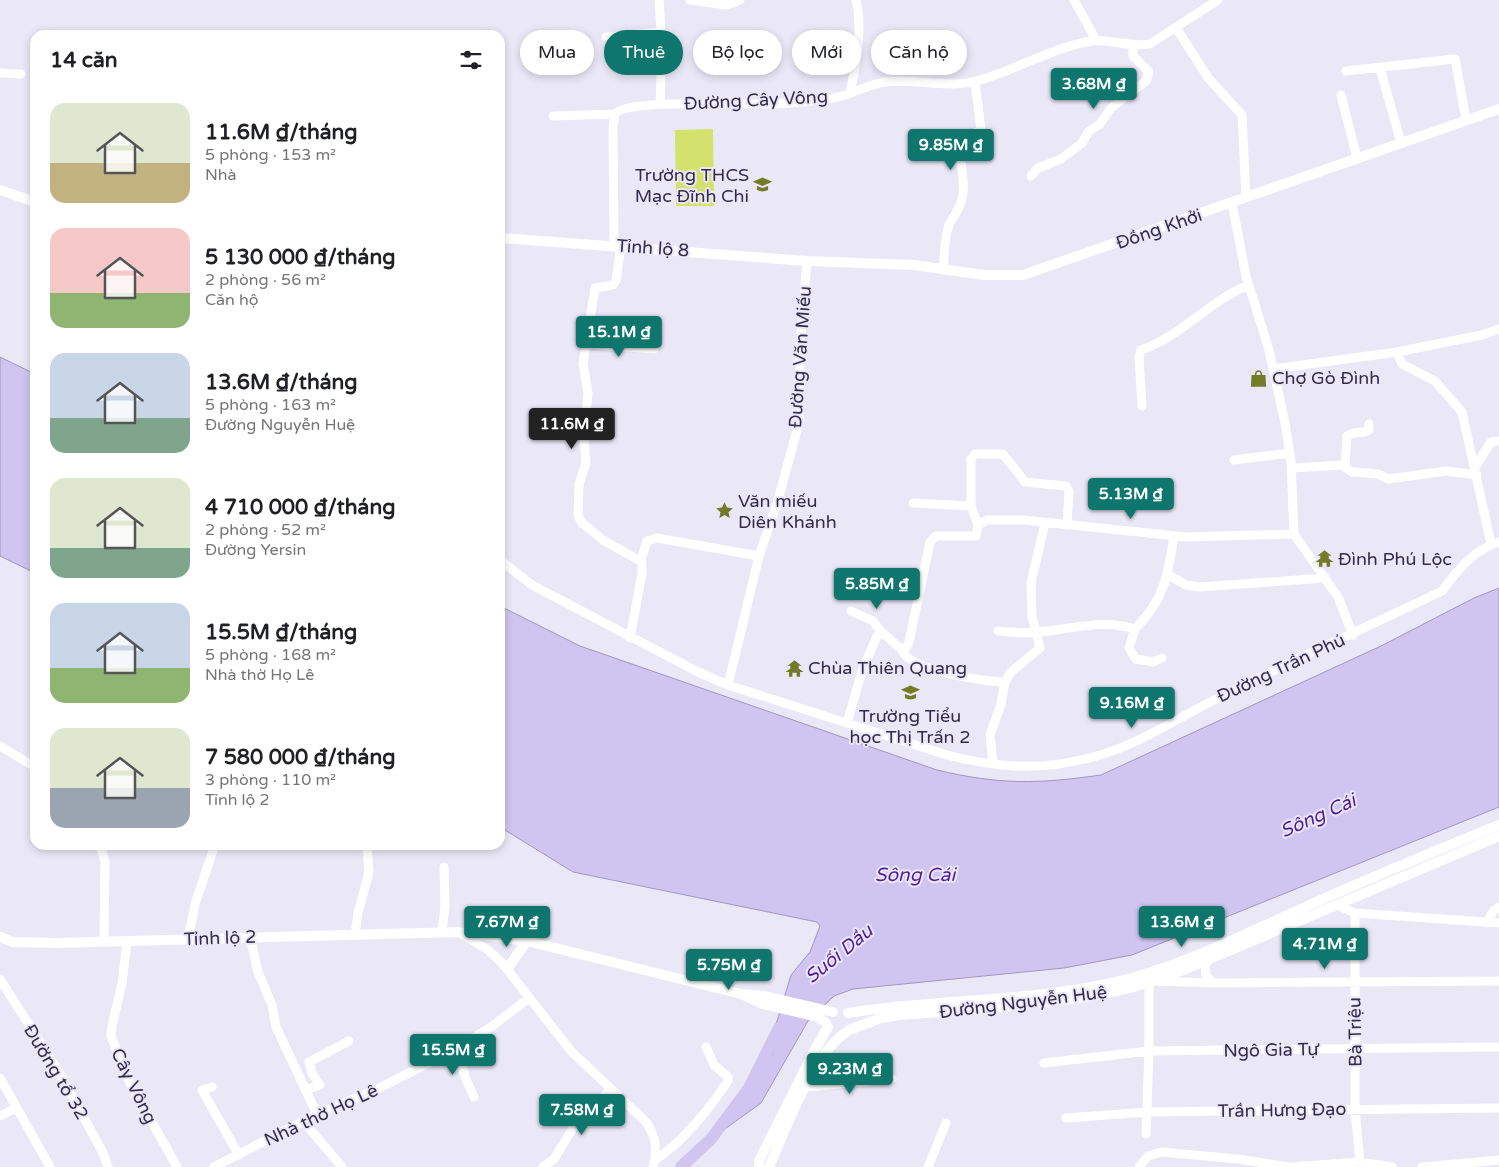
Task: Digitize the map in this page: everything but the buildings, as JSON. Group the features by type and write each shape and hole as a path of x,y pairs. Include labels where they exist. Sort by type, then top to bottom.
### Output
{"main road":[{"name":"Đồng Khởi","path":"806,261 943,268 984,275 1023,275 1499,109"},
{"path":"0,190 30,200"},
{"name":"Tỉnh lộ 8","path":"505,238 806,261"},
{"name":"Đường Nguyễn Huệ","path":"1150,977 1330,896 1499,825"},
{"name":"Đường Nguyễn Huệ","path":"848,1012 898,1005 982,1004 1088,997 1208,960 1499,836"},
{"path":"1330,896 1337,905"},
{"name":"Tỉnh lộ 2","path":"0,938 13,942 37,943 127,942 458,932 527,941 814,1012"},
{"path":"507,969 527,941"},
{"name":"Đường Nguyễn Huệ","path":"847,1031 881,1018 982,1004"},
{"path":"759,1167 759,1161 807,1087 830,1046 847,1031 854,1018 848,1012 814,1012"},
{"path":"814,1012 836,1033 847,1031"},
{"path":"769,1167 783,1123 827,1025 827,1015 833,1012"}],"street":[{"path":"660,0 662,30"},
{"path":"690,0 727,5 740,0"},
{"path":"850,93 856,56 858,10 856,0"},
{"path":"1074,0 1096,40"},
{"name":"Đường Cây Vông","path":"553,116 614,114 621,108 660,104 791,103 825,99 886,82 975,82 1006,72 1056,50 1096,40 1133,45 1150,44 1218,0"},
{"path":"1176,28 1204,73 1242,115 1246,197"},
{"path":"1031,176 1038,168 1061,160 1082,143 1089,131 1100,124 1111,108 1146,81 1149,72 1133,56 1133,45"},
{"path":"1346,71 1380,68 1428,60 1455,59 1466,120"},
{"path":"1380,68 1401,143"},
{"path":"0,74 21,74"},
{"path":"660,104 661,75"},
{"path":"943,268 947,231 958,213 963,195 963,169 959,142 981,130 975,82"},
{"path":"1341,95 1357,158"},
{"path":"614,114 618,246 614,284 598,287 594,291 586,344 583,370 588,393 584,447 586,463 579,484 578,520 610,544 641,560"},
{"path":"1232,203 1249,286 1273,369 1290,452 1294,534 1338,597 1352,635"},
{"name":"Đường Văn Miếu","path":"728,685 759,556 778,500 799,423 800,346 806,261"},
{"path":"1142,406 1139,357 1141,350 1175,333 1226,297 1249,286"},
{"path":"1273,369 1397,352 1499,330"},
{"path":"586,344 654,349"},
{"path":"1397,352 1402,364 1435,381 1462,412 1495,543"},
{"path":"1345,466 1347,436 1351,433 1367,431 1369,424"},
{"path":"1476,471 1490,442 1499,441"},
{"path":"1234,460 1290,452"},
{"path":"902,650 906,648 909,642 930,542 936,536 974,537 977,534 978,525 970,506 972,457 980,453 1000,453 1025,482 1062,484 1068,488 1067,525"},
{"path":"1292,468 1345,466 1352,472 1378,474 1388,478 1447,471 1476,471"},
{"path":"913,503 970,506"},
{"path":"978,525 987,520 998,519 1174,536 1294,534"},
{"path":"993,764 990,735 1001,704 1004,682 1016,667 1039,651 1040,643 1032,616 1031,583 1045,523"},
{"path":"1162,658 1154,662 1136,659 1129,648 1135,629 1149,615 1166,584 1174,536"},
{"path":"630,638 642,574 641,560 647,541 657,538 759,556"},
{"name":"Đường Trần Phú","path":"505,564 532,585 593,615 630,638 728,685 946,755 1009,767 1054,765 1086,759 1111,751 1442,590 1468,560 1495,543"},
{"path":"1167,574 1191,586 1200,587 1325,578"},
{"path":"850,611 872,621 908,658 941,671 969,678 1004,682"},
{"path":"998,631 1036,633 1099,624 1116,624 1135,629"},
{"path":"847,723 862,671 877,636 882,633"},
{"path":"0,746 30,764"},
{"path":"102,850 105,861 104,942"},
{"path":"188,939 194,904 213,850"},
{"path":"355,935 358,912 369,872 367,850"},
{"path":"442,931 445,907 444,867"},
{"path":"1337,905 1355,914 1499,923"},
{"path":"1486,923 1494,910 1499,907"},
{"name":"Bà Triệu","path":"1355,914 1356,1109 1360,1162"},
{"path":"458,932 488,950 507,969 571,1050 650,1128 656,1147 654,1163"},
{"path":"250,937 258,972 272,1004 276,1027 317,1114"},
{"name":"Cây Vông","path":"127,942 112,1036 133,1090 177,1167"},
{"path":"1208,960 1205,965 1206,975 1214,983"},
{"path":"1146,1134 1150,977 1214,983 1499,981"},
{"name":"Đường tổ 32","path":"0,979 66,1084 103,1153 108,1167"},
{"name":"Nhà thờ Họ Lê","path":"214,1167 317,1114 375,1090 458,1047 491,1027 529,998"},
{"path":"305,1090 320,1085 312,1073 309,1062 349,1041"},
{"path":"458,1047 465,1076 474,1096"},
{"path":"654,1163 693,1125 728,1081 728,1077 710,1061 706,1047"},
{"name":"Ngô Gia Tự","path":"1044,1063 1149,1051 1499,1047"},
{"path":"0,1078 50,1167"},
{"path":"807,1087 892,1080"},
{"path":"212,1087 202,1090 240,1155"},
{"path":"544,1167 554,1158 573,1128 610,1090"},
{"path":"0,1116 16,1108"},
{"name":"Trần Hưng Đạo","path":"1066,1118 1148,1112 1499,1108"},
{"path":"304,1122 342,1167"},
{"path":"928,1167 946,1123"},
{"path":"1141,1163 1152,1153 1162,1152 1238,1159 1289,1167 1360,1162 1392,1167"},
{"path":"1422,1167 1499,1160"}],"green space":[{"path":"713,129 714,206 676,206 675,130"}],"water":[{"path":"0,357 30,372 30,571 0,556"},
{"name":"Sông Cái","path":"1499,588 1499,807 1132,955 1064,968 853,989 834,996 808,1021 761,1103 711,1139 749,1092 773,1053 771,1041 791,975 810,952 820,926 817,922 573,872 505,830 505,608 580,646 937,770 1000,781 1019,782 1101,775 1381,646 1474,598"}],"waterway":[{"name":"Suối Dầu","path":"681,1167 711,1139 749,1088 779,1028"}],"place":[{"name":"Trường THCS Mạc Đĩnh Chi","path":"763,185"},
{"name":"Chợ Gò Đình","path":"1258,378"},
{"name":"Văn miếu Diên Khánh","path":"724,511"},
{"name":"Đình Phú Lộc","path":"1324,559"},
{"name":"Chùa Thiên Quang","path":"794,668"},
{"name":"Trường Tiểu học Thị Trấn 2","path":"910,693"}]}
